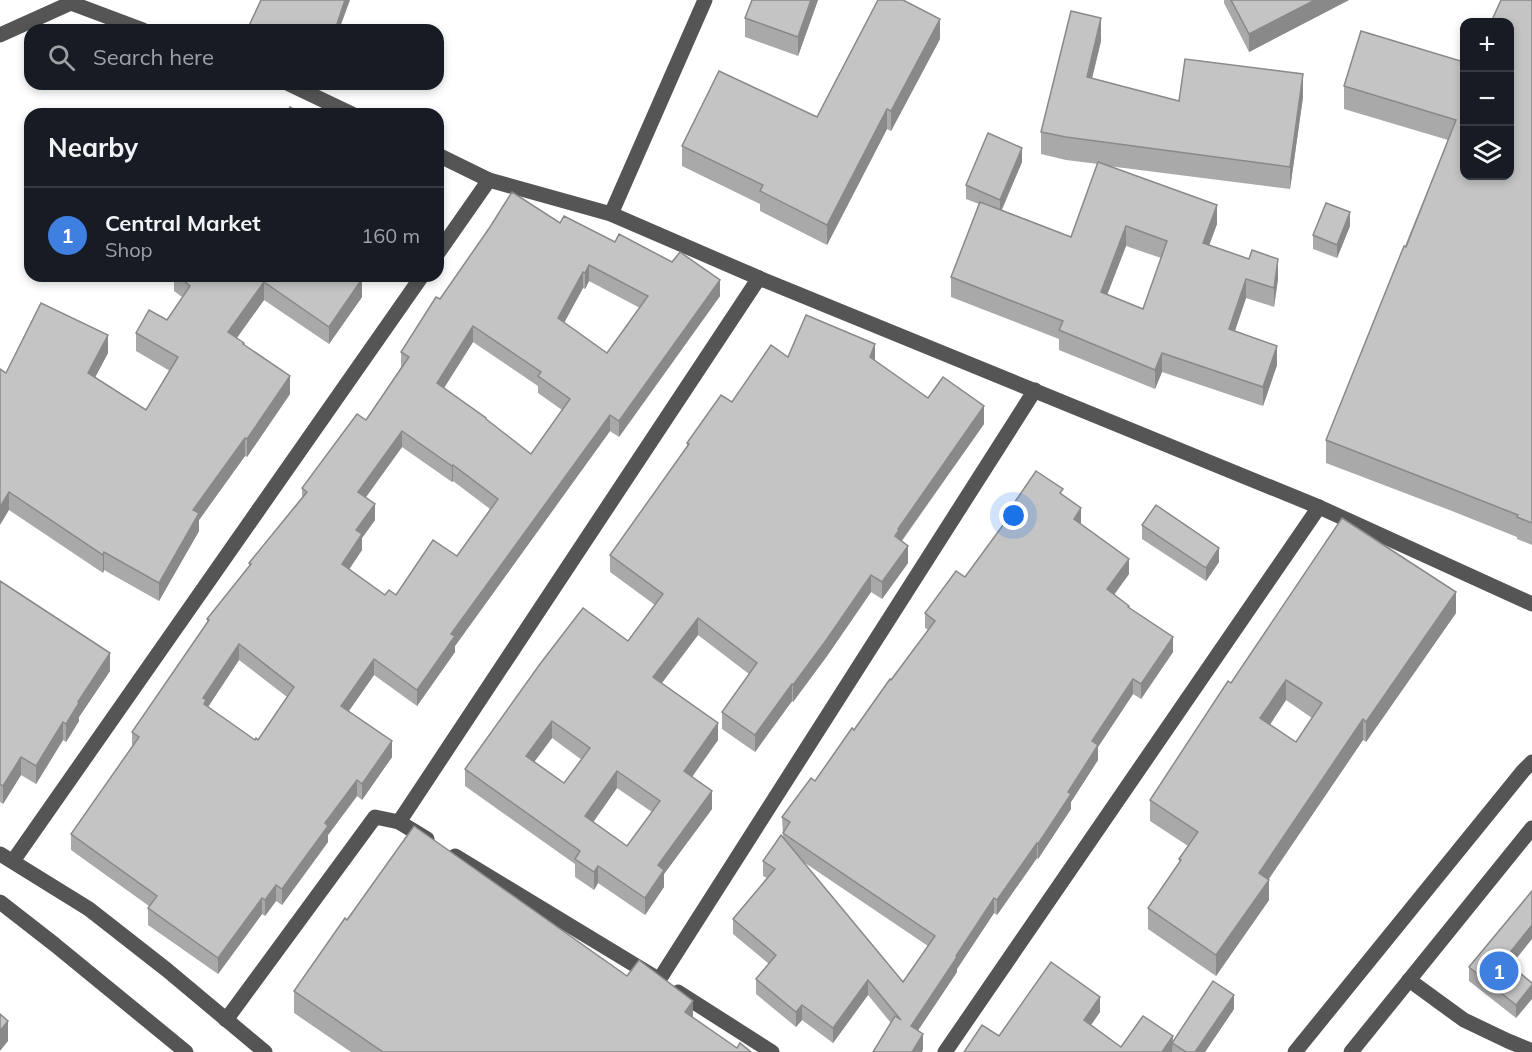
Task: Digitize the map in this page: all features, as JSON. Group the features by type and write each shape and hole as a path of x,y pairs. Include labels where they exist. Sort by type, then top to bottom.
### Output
{"street":[{"path":"611,214 705,0"},
{"path":"0,35 68,2 127,24"},
{"path":"301,90 339,108"},
{"path":"444,158 489,180 611,214 759,278 1319,507 1532,604"},
{"path":"444,244 489,180"},
{"path":"399,822 759,278"},
{"path":"265,1052 167,970 89,909 7,858 418,282"},
{"path":"659,980 1035,390"},
{"path":"946,1052 1319,507"},
{"path":"1295,1052 1532,762"},
{"path":"226,1020 375,817 399,822 659,980 772,1052"},
{"path":"1351,1052 1532,828"},
{"path":"0,902 186,1052"},
{"path":"1409,980 1464,1020 1532,1051"}],"building":[{"path":"261,0 345,0 337,24 250,24"},
{"path":"752,0 811,0 798,37 745,18"},
{"path":"878,0 903,0 940,19 891,111 887,109 827,225 760,191 763,185 682,146 719,71 817,117"},
{"path":"1231,0 1315,0 1249,34"},
{"path":"1501,0 1532,0 1532,523 1517,517 1518,515 1326,440 1456,120 1344,86 1361,31 1460,61 1460,180 1514,180 1514,18 1493,18"},
{"path":"1071,11 1101,18 1087,77 1179,101 1185,59 1303,74 1290,167 1041,132"},
{"path":"988,133 1022,148 1000,200 966,185"},
{"path":"1098,162 1217,205 1203,243 1249,259 1252,250 1278,259 1274,288 1246,279 1229,329 1277,346 1263,387 1162,353 1155,370 1059,330 1063,321 951,277 980,202 1071,237","holes":["1126,226 1167,241 1143,309 1101,292"]},
{"path":"512,192 560,223 564,216 615,242 619,234 672,262 680,252 720,280 619,421 610,415 451,634 455,636 417,690 374,659 341,706 392,741 362,784 357,780 325,823 328,826 282,889 276,885 265,900 262,898 218,958 148,908 157,896 71,834 139,737 132,732 209,620 207,619 307,492 302,488 357,414 366,420 409,357 401,352 436,297 440,299","holes":["589,265 648,296 607,353 558,318 583,272 585,273","473,326 541,372 538,376 570,399 531,454 437,383","402,431 498,499 457,556 433,540 396,595 389,590 385,595 342,564 362,534 356,530 375,504 358,492","239,644 294,687 258,740 204,704 206,700 203,698"]},
{"path":"1326,203 1350,212 1337,245 1313,235"},
{"path":"185,282 264,282 228,332 290,376 247,439 245,438 193,510 199,513 159,583 104,552 103,555 9,492 0,507 0,369 6,373 41,303 108,335 88,373 146,410 178,357 136,333 149,310 167,320 190,286"},
{"path":"264,282 360,282 329,327"},
{"path":"806,315 875,344 870,357 928,398 943,377 984,406 898,529 895,536 908,546 882,582 871,575 827,639 755,735 722,712 757,663 698,618 653,677 718,723 684,771 712,791 658,865 664,870 645,898 598,866 594,872 575,859 580,851 465,769 583,608 628,641 663,594 610,555 721,395 732,402 771,345 788,357","holes":["552,721 590,748 564,783 526,756","617,771 660,801 627,846 585,816"]},
{"path":"1036,471 1063,489 1060,493 1081,508 1074,519 1129,559 1107,589 1128,607 1173,637 1141,684 1133,679 1092,741 1098,745 1068,792 1071,794 997,900 994,898 911,1026 923,1034 912,1052 873,1052 895,1016 901,1020 868,980 833,1028 802,1005 796,1012 756,979 776,955 733,919 775,869 763,861 781,835 903,982 935,936 783,833 790,822 782,817 811,778 815,781 852,728 854,730 935,621 925,613 956,571 965,577 1009,517 1006,515"},
{"path":"1156,505 1219,548 1206,568 1142,525"},
{"path":"1342,518 1456,592 1366,722 1363,719 1259,873 1269,880 1216,955 1148,908 1198,832 1150,800 1228,681 1231,683","holes":["1286,680 1322,703 1296,742 1260,718"]},
{"path":"0,581 110,653 66,724 63,722 36,766 21,757 3,786 0,784"},
{"path":"414,826 627,976 639,960 693,1001 685,1012 737,1048 740,1043 751,1052 383,1052 294,991"},
{"path":"1532,891 1532,925 1504,960 1532,983 1516,1005 1469,967"},
{"path":"1051,962 1100,997 1084,1020 1121,1047 1143,1016 1173,1036 1162,1052 964,1052 982,1025 999,1036"},
{"path":"1213,981 1234,995 1195,1052 1186,1052 1172,1043"},
{"path":"0,1014 8,1021 0,1031"}],"place":[{"name":"Central Market","path":"1499,971"}]}
